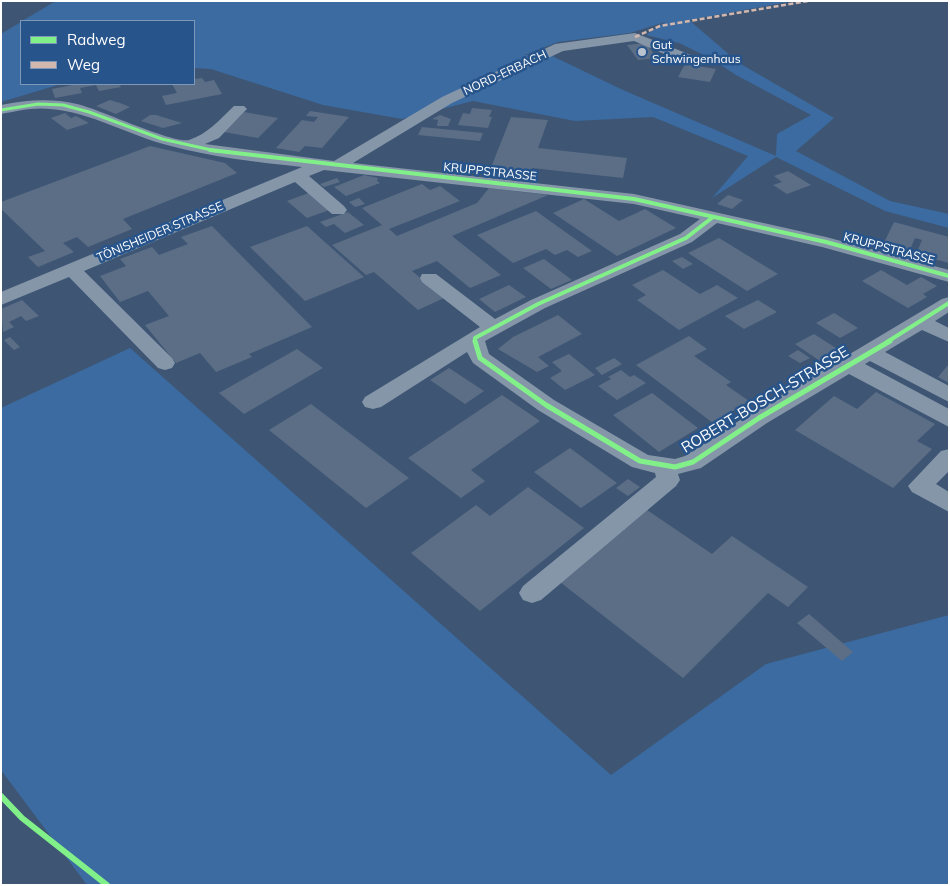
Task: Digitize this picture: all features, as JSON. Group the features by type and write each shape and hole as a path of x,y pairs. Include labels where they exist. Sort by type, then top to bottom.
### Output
{"street":[{"name":"NORD-ERBACH","path":"328,166 447,100 560,47 635,36 686,58"},
{"name":"KRUPPSTRASSE","path":"1,110 49,104 79,109 154,137 188,146 237,155 616,196 826,242 949,276"},
{"path":"188,146 213,135 239,109"},
{"name":"TÖNISHEIDER STRASSE","path":"1,299 297,175 328,166"},
{"path":"297,175 338,210"},
{"path":"373,402 475,338 538,304 686,238 713,217"},
{"path":"72,269 164,363"},
{"path":"429,278 494,328"},
{"name":"ROBERT-BOSCH-STRASSE","path":"475,338 476,349 480,358 546,405 640,461 675,466 693,462 848,364 949,304"},
{"path":"921,322 949,336"},
{"path":"869,352 949,395"},
{"path":"848,364 949,419"},
{"path":"949,457 920,486 949,503"},
{"path":"532,593 668,480 665,466"}],"shaded area":[{"path":"56,1 794,1 689,20 739,63 834,118 796,151 890,201 949,214 949,228 885,211 776,157 712,198 748,156 653,117 575,121 473,101 402,119 323,105 211,69 195,68 195,20 24,20","holes":["665,22 646,35 679,43 710,58 736,75 811,115 777,134 776,156 623,90 550,55 525,55 558,42 630,33"]},
{"path":"20,23 20,85 58,85 1,102 1,34"},
{"path":"130,348 611,775 766,664 949,615 949,885 87,885 1,770 1,408"}],"building":[{"name":"Gut Schwingenhaus","path":"646,43 657,58 638,60 627,45"},
{"path":"685,64 716,69 710,82 678,77"},
{"path":"202,78 205,82 214,80 222,94 166,105 162,96 177,93 173,85 195,85 195,79"},
{"path":"73,85 96,85 80,88 82,93 55,98 52,89"},
{"path":"96,85 120,85 121,87 99,91"},
{"path":"110,100 130,107 116,114 96,106"},
{"path":"472,108 492,110 489,117 492,117 488,128 458,125 463,113 470,114"},
{"path":"310,111 349,117 322,148 305,146 299,152 276,148 302,120 314,122 318,117 306,116"},
{"path":"244,112 278,118 258,138 224,132"},
{"path":"65,113 71,118 76,116 89,123 67,130 51,118"},
{"path":"150,115 182,123 163,128 141,121"},
{"path":"440,115 451,119 448,126 437,126 438,120 432,119"},
{"path":"511,117 548,120 538,148 627,158 623,178 532,168 530,174 490,170"},
{"path":"422,127 483,133 480,141 418,135"},
{"path":"150,146 225,163 237,173 123,219 132,229 88,247 77,237 63,243 74,252 38,267 28,257 45,251 1,209 1,202"},
{"path":"788,171 811,185 787,194 773,185 782,182 774,176"},
{"path":"364,175 378,178 377,181 380,183 346,196 334,187"},
{"path":"337,178 340,182 324,187 320,184"},
{"path":"422,184 430,190 440,186 460,201 389,229 397,236 477,203 489,188 548,195 452,236 501,275 470,288 437,261 412,271 444,298 418,310 374,272 366,275 332,245 382,225 362,208"},
{"path":"314,191 335,208 307,218 287,201"},
{"path":"728,195 743,200 732,209 717,204"},
{"path":"359,198 365,204 355,207 349,202"},
{"path":"584,199 619,221 645,209 676,228 617,256 553,213"},
{"path":"536,211 592,251 578,257 567,250 555,255 546,249 513,263 477,235"},
{"path":"348,212 364,225 345,233 334,224 326,227 320,222"},
{"path":"894,222 949,237 949,263 916,254 922,240 915,238 909,252 883,245"},
{"path":"212,226 312,327 249,354 252,357 216,372 200,353 176,363 145,325 169,316 148,291 120,302 100,276 126,266 120,259 152,247 159,255 188,244 181,237"},
{"path":"307,226 364,277 305,301 250,247"},
{"path":"719,238 778,274 747,291 688,253"},
{"path":"682,257 693,264 683,269 672,261"},
{"path":"544,259 572,280 551,289 523,268"},
{"path":"663,270 700,294 717,285 738,298 679,330 637,300 646,295 632,285"},
{"path":"881,270 907,285 921,277 937,286 923,294 927,297 908,308 862,281"},
{"path":"509,285 526,297 495,312 479,299"},
{"path":"22,300 39,316 26,321 21,316 9,322 14,327 3,332 1,309"},
{"path":"758,300 777,312 744,329 725,316"},
{"path":"834,313 858,328 840,338 816,323"},
{"path":"558,315 582,334 538,357 549,366 537,372 498,349 513,337"},
{"path":"814,334 839,350 820,361 795,344"},
{"path":"689,336 707,349 694,356 731,382 726,385 749,401 713,423 636,365"},
{"path":"10,337 20,347 14,350 4,340"},
{"path":"297,349 323,368 244,414 219,393"},
{"path":"798,350 810,358 800,363 788,356"},
{"path":"569,354 595,375 565,390 550,378 562,371 552,362"},
{"path":"614,358 622,364 602,375 595,368"},
{"path":"949,364 949,383 938,377"},
{"path":"449,368 484,391 465,404 430,380"},
{"path":"621,370 630,377 634,375 646,383 617,400 598,386 611,379 608,377"},
{"path":"876,392 935,424 917,441 932,449 893,488 795,430 834,396 857,409"},
{"path":"652,393 698,428 659,452 613,415"},
{"path":"502,395 540,421 471,470 485,481 461,498 408,458"},
{"path":"311,404 409,478 366,508 269,430"},
{"path":"570,448 617,483 581,508 534,472"},
{"path":"628,479 640,487 628,496 616,488"},
{"path":"528,487 584,528 480,611 411,553 476,505 490,516"},
{"path":"647,510 712,554 732,536 808,587 788,607 768,593 683,678 560,582"},
{"path":"809,614 853,652 842,661 797,623"}],"marked path":[{"path":"635,37 660,26 808,1"}],"cycle path":[{"path":"1,110 38,104 63,105 89,112 162,139 237,155 634,199 826,242 949,276"},
{"path":"713,217 686,238 538,304 475,338 476,349 480,358 546,405 640,461 653,465 675,467 693,462 759,418 921,322 949,303"},
{"path":"1,796 22,818 107,885"}],"place":[{"name":"Gut Schwingenhaus","path":"642,52"}]}
